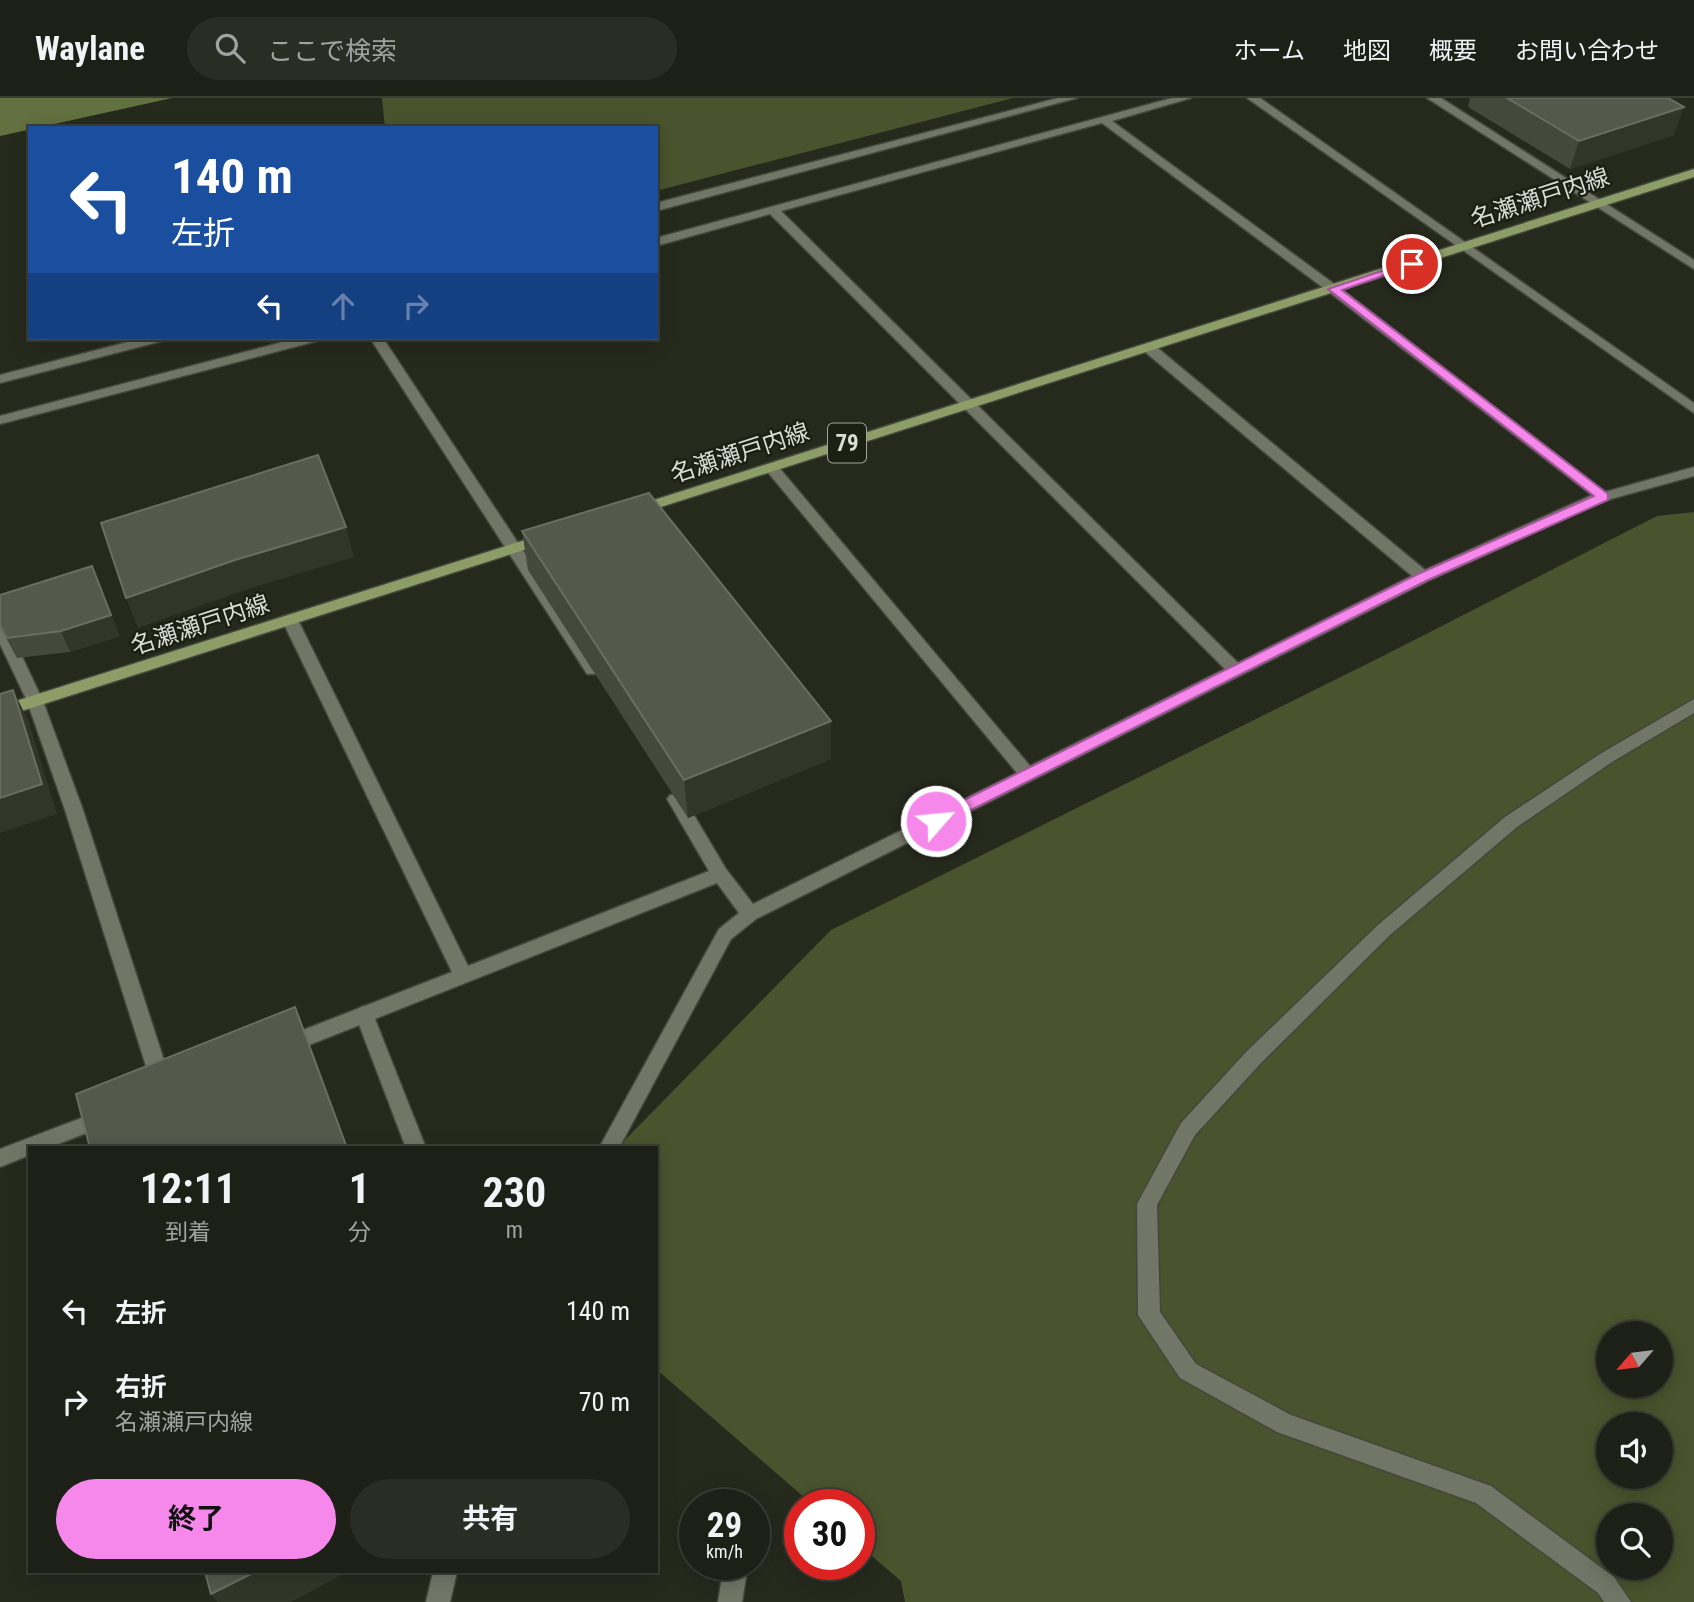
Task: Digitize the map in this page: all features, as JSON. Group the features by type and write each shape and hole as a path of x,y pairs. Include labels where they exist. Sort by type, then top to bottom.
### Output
{"main road":[{"name":"名瀬瀬戸内線","path":"617,516 1694,173"},
{"name":"名瀬瀬戸内線","path":"0,712 566,532"}],"street":[{"path":"658,206 1071,98"},
{"path":"658,241 1185,98"},
{"path":"1253,98 1694,408"},
{"path":"1433,98 1694,265"},
{"path":"1103,120 1333,289 1603,497"},
{"path":"772,209 1236,671"},
{"path":"0,379 118,342 138,340"},
{"path":"0,420 304,340"},
{"path":"377,340 601,682"},
{"path":"1150,348 1423,577"},
{"path":"771,467 1028,775"},
{"path":"610,1146 725,934 750,914 1423,577 1603,497 1694,471"},
{"path":"290,620 463,975"},
{"path":"0,626 35,701 74,810 165,1093"},
{"path":"1619,1602 1606,1585 1483,1494 1285,1424 1188,1371 1149,1315 1147,1204 1188,1129 1254,1058 1384,930 1511,822 1606,758 1694,705"},
{"path":"666,784 720,874 750,914"},
{"path":"264,1054 720,874"},
{"path":"364,1014 415,1146"},
{"path":"30,1146 127,1108"},
{"path":"0,1158 28,1147"},
{"path":"438,1602 445,1573"},
{"path":"730,1602 733,1580"}],"shaded area":[{"path":"0,98 172,98 45,126 28,126 28,130 0,136"},
{"path":"382,98 1013,98 658,190 658,126 385,126"},
{"path":"1694,512 1694,1602 905,1602 901,1581 875,1559 875,1489 795,1489 658,1371 658,1146 619,1146 831,930 1383,656 1657,516"}],"building":[{"path":"1507,98 1668,98 1684,107 1579,141"},
{"path":"318,455 346,527 235,560 126,598 101,523"},
{"path":"649,493 831,721 684,780 522,531"},
{"path":"92,566 111,615 61,631 7,638 0,625 0,595"},
{"path":"13,690 42,784 0,798 0,694"},
{"path":"295,1007 346,1146 89,1146 76,1094"},
{"path":"205,1573 253,1573 211,1594"}],"route":[{"path":"936,821 1423,577 1603,497 1333,289 1412,264"}]}
